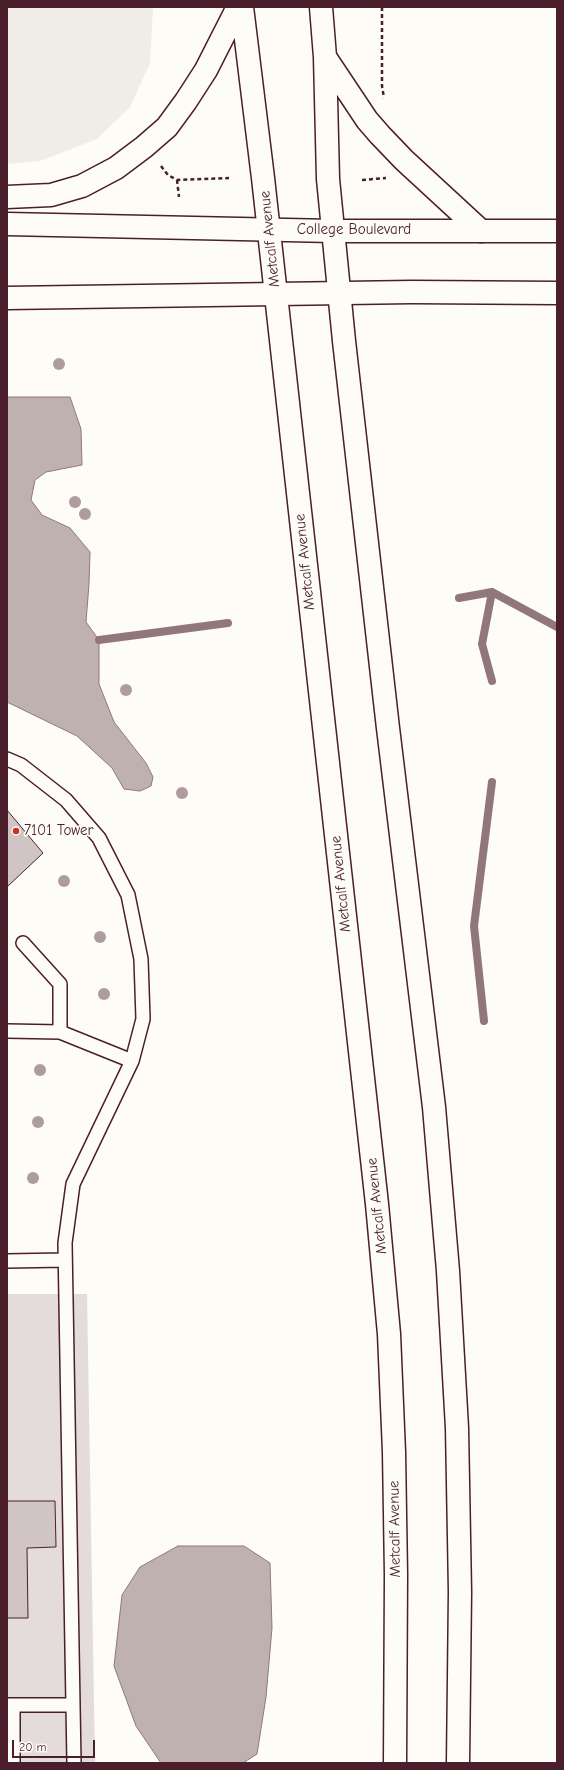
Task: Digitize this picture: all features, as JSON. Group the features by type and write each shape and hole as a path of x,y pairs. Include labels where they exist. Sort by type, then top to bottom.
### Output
{"main road":[{"path":"7,197 51,195 82,186 116,168 144,147 167,127 186,101 206,70 238,7"},
{"name":"Metcalf Avenue","path":"242,7 276,295 377,1204 388,1326 394,1475 396,1575 395,1763"},
{"path":"321,7 325,58 328,179 339,294 388,728 434,1107 448,1271 456,1428 460,1592 458,1763"},
{"path":"325,58 366,120 380,136 480,230"},
{"name":"College Boulevard","path":"7,224 183,229 333,231 557,230"},
{"path":"7,298 412,292 557,293"}],"lane":[{"path":"7,759 20,765 66,800 99,838 128,895 141,958 144,1019 132,1061 73,1184 65,1243 74,1763"},
{"path":"23,943 60,984 60,1032"},
{"path":"7,1031 60,1032 132,1061"},
{"path":"7,1261 65,1260"},
{"path":"13,1763 10,1705 73,1705"}],"path":[{"path":"382,7 382,86 385,104"},
{"path":"158,164 168,174 177,180 229,178"},
{"path":"362,180 391,178"},
{"path":"177,180 179,196"}],"shaded area":[{"path":"7,7 153,7 150,63 130,107 97,139 40,161 7,164"},
{"path":"7,397 70,397 81,429 82,465 46,472 35,480 31,500 42,515 70,528 90,552 86,622 99,640 99,684 114,722 146,763 153,777 151,786 140,791 124,789 112,768 77,736 7,702"},
{"path":"7,1294 87,1294 95,1763 7,1763"},
{"path":"178,1546 244,1546 270,1563 272,1628 266,1697 257,1754 243,1763 161,1763 136,1726 114,1666 122,1595 140,1567"}],"building":[{"name":"7101 Tower","path":"7,810 43,853 7,887"},
{"path":"7,1501 55,1501 56,1547 27,1548 28,1618 7,1618"}],"waterway":[{"path":"492,592 482,644 492,681"},
{"path":"459,598 492,592 557,627"},
{"path":"99,640 228,623"},
{"path":"484,1021 474,926 492,782"}],"place":[{"name":"7101 Tower","path":"16,831"}]}
